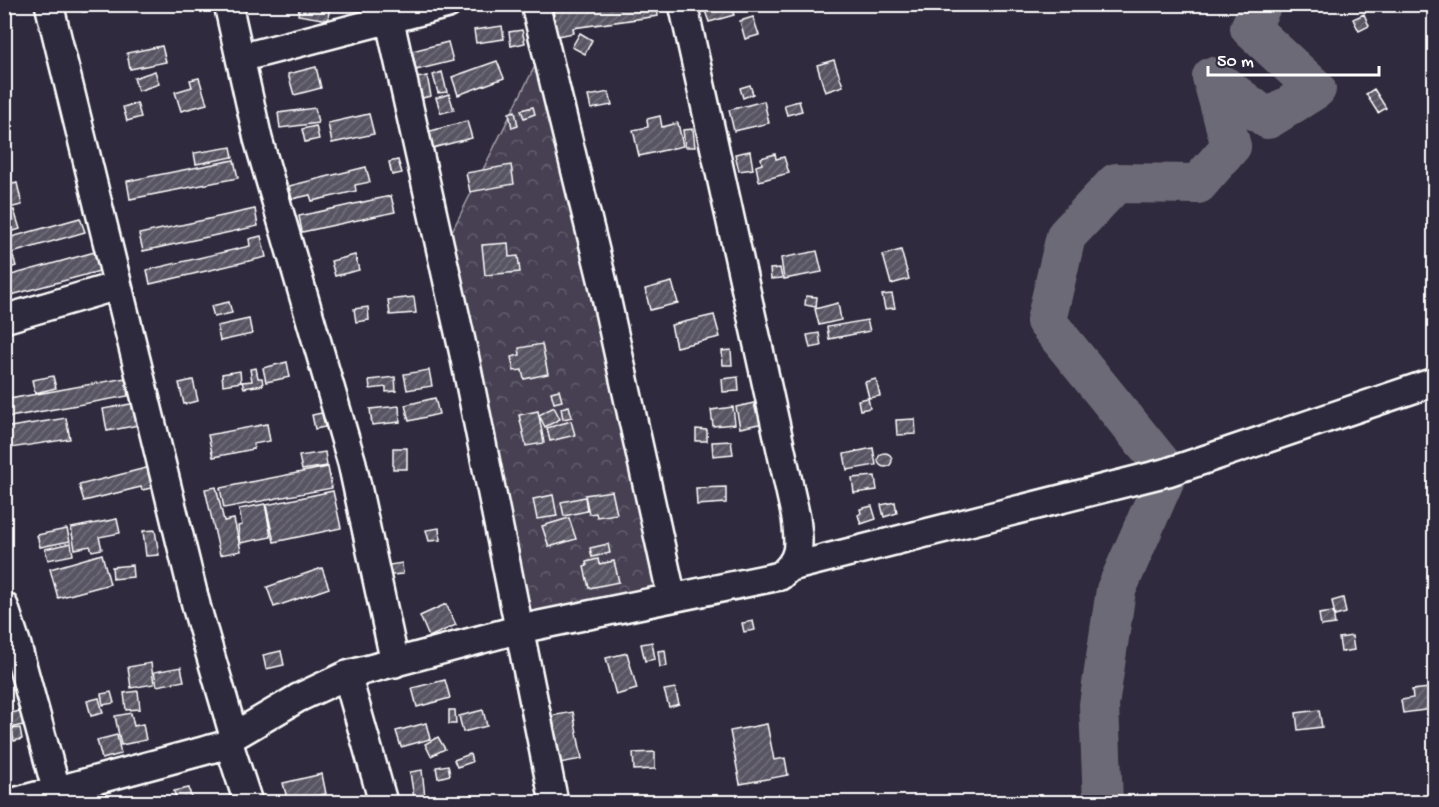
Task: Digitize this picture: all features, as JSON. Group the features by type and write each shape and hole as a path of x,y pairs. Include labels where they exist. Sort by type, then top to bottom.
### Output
{"street":[{"path":"49,4 197,609 248,802"},
{"path":"228,4 258,139 352,463 395,663"},
{"path":"240,58 387,12 448,4"},
{"path":"535,4 602,279 672,598"},
{"path":"683,4 796,518 799,547 791,567"},
{"path":"387,12 465,359 554,802"},
{"path":"4,319 117,286"},
{"path":"14,802 60,797 231,740 298,698 347,675 520,629 780,576 791,567 1168,472 1434,382"},
{"path":"4,606 60,797"},
{"path":"347,675 383,802"}],"green space":[{"path":"538,60 658,591 528,613 445,245"}],"building":[{"path":"82,4 100,4 101,9 83,12"},
{"path":"300,4 330,4 328,20 298,15"},
{"path":"587,4 657,4 658,16 573,28 574,33 557,36 553,9"},
{"path":"714,4 730,4 734,15 709,22 704,8"},
{"path":"1364,14 1369,26 1359,31 1353,19"},
{"path":"753,17 759,35 745,39 740,21"},
{"path":"502,26 504,39 476,43 474,30"},
{"path":"522,30 525,43 511,46 509,32"},
{"path":"580,33 592,40 585,54 572,47"},
{"path":"448,42 453,61 416,70 412,51"},
{"path":"162,46 166,62 130,69 127,53"},
{"path":"834,60 843,86 825,92 817,65"},
{"path":"497,61 504,78 458,95 452,77"},
{"path":"316,67 321,88 294,95 288,74"},
{"path":"155,71 159,84 138,91 134,78"},
{"path":"442,72 447,92 438,93 433,75"},
{"path":"427,76 431,96 422,98 417,78"},
{"path":"199,78 207,104 181,111 175,92 192,87 190,80"},
{"path":"750,85 753,94 743,98 740,88"},
{"path":"1374,89 1386,108 1378,113 1366,94"},
{"path":"609,92 612,105 591,109 588,96"},
{"path":"449,94 454,110 441,113 436,98"},
{"path":"764,101 769,123 734,131 729,110"},
{"path":"799,101 802,111 787,115 784,105"},
{"path":"137,103 141,117 127,121 123,107"},
{"path":"533,107 535,114 524,118 521,110"},
{"path":"315,108 318,123 280,128 278,113"},
{"path":"515,111 518,126 512,128 509,113"},
{"path":"369,114 374,134 332,143 328,123"},
{"path":"660,116 662,127 678,123 683,146 639,156 633,130 648,127 647,119"},
{"path":"467,121 472,138 432,148 427,132"},
{"path":"316,126 319,139 305,142 302,129"},
{"path":"693,129 695,147 685,147 683,130"},
{"path":"231,147 233,157 196,164 194,153"},
{"path":"750,151 753,169 739,171 735,154"},
{"path":"775,154 776,159 784,157 789,173 759,181 756,166 762,164 761,158"},
{"path":"234,160 238,178 130,199 127,181"},
{"path":"398,160 402,173 392,175 389,162"},
{"path":"511,165 514,184 470,192 466,173"},
{"path":"366,167 370,182 355,185 356,191 312,201 310,195 292,199 289,186"},
{"path":"17,183 22,205 4,209 4,186"},
{"path":"391,196 395,212 302,232 299,216"},
{"path":"255,209 258,226 143,251 139,234"},
{"path":"14,210 20,229 4,234 4,213"},
{"path":"80,218 85,232 12,253 16,266 4,270 4,239"},
{"path":"261,236 266,257 150,284 147,270 250,246 249,239"},
{"path":"508,243 509,257 518,256 520,272 485,275 482,245"},
{"path":"102,250 107,269 4,297 4,277"},
{"path":"901,250 909,279 891,284 883,255"},
{"path":"817,251 822,272 784,279 781,258"},
{"path":"355,255 359,270 335,276 331,261"},
{"path":"780,268 782,278 771,279 770,269"},
{"path":"672,282 678,303 650,310 645,289"},
{"path":"892,294 895,308 885,309 882,295"},
{"path":"806,296 817,297 816,307 805,305"},
{"path":"414,297 416,313 390,315 388,300"},
{"path":"229,302 232,313 214,317 211,306"},
{"path":"838,303 841,320 819,325 815,309"},
{"path":"368,307 369,320 356,322 354,309"},
{"path":"714,315 720,337 676,347 671,325"},
{"path":"249,319 252,334 220,341 217,326"},
{"path":"867,320 870,331 829,339 827,327"},
{"path":"819,333 821,346 810,348 807,335"},
{"path":"542,344 548,374 524,379 522,370 514,371 511,357 520,355 519,348"},
{"path":"731,350 732,365 723,365 722,351"},
{"path":"287,362 290,377 266,382 263,368"},
{"path":"256,368 258,378 262,378 263,385 244,388 242,382 252,381 250,369"},
{"path":"429,370 432,386 407,390 404,374"},
{"path":"240,371 241,382 223,385 222,374"},
{"path":"53,376 56,388 35,393 32,380"},
{"path":"395,377 396,391 386,392 386,387 370,389 369,380"},
{"path":"738,377 739,391 723,392 722,379"},
{"path":"125,378 128,396 4,418 4,400"},
{"path":"876,379 880,396 869,398 865,382"},
{"path":"193,380 198,401 184,404 179,383"},
{"path":"559,390 562,401 554,403 551,392"},
{"path":"435,398 439,414 409,421 405,405"},
{"path":"868,398 870,408 860,410 858,400"},
{"path":"136,403 139,425 107,431 103,409"},
{"path":"754,403 756,412 761,411 764,423 740,428 736,407"},
{"path":"399,406 400,422 372,425 370,409"},
{"path":"569,406 572,417 563,419 561,408"},
{"path":"554,407 560,419 545,427 539,415"},
{"path":"733,407 735,424 713,426 711,410"},
{"path":"538,411 544,443 526,446 519,415"},
{"path":"322,413 325,427 315,429 312,415"},
{"path":"66,418 70,439 4,449 4,428"},
{"path":"915,419 916,434 897,435 896,420"},
{"path":"571,421 575,435 550,441 547,428"},
{"path":"267,424 270,441 253,444 254,449 213,457 208,435"},
{"path":"696,429 707,430 707,441 696,441"},
{"path":"731,441 733,454 713,456 712,442"},
{"path":"393,448 407,448 407,469 393,469"},
{"path":"873,448 876,465 847,470 844,454"},
{"path":"325,452 327,466 302,470 299,456"},
{"path":"882,453 888,453 892,460 888,467 882,467 878,463 878,457"},
{"path":"154,466 160,486 142,490 141,487 84,501 79,485"},
{"path":"328,467 332,488 224,508 220,488"},
{"path":"875,476 877,490 854,493 852,478"},
{"path":"216,487 224,521 234,519 241,551 220,555 205,489"},
{"path":"726,487 726,503 697,505 696,488"},
{"path":"333,491 341,528 274,542 266,505"},
{"path":"612,491 617,514 597,517 596,513 589,514 585,495"},
{"path":"553,495 557,516 537,519 533,499"},
{"path":"585,497 587,511 564,516 561,502"},
{"path":"895,502 897,513 884,517 881,505"},
{"path":"265,504 271,537 240,543 238,526 242,525 239,509"},
{"path":"872,506 876,519 861,524 858,515 861,513 860,509"},
{"path":"569,518 576,539 549,547 542,526"},
{"path":"117,519 120,533 99,537 102,549 92,551 90,546 75,549 71,528"},
{"path":"439,528 440,540 429,541 426,530"},
{"path":"67,529 70,541 40,547 37,535"},
{"path":"155,530 159,555 146,556 143,531"},
{"path":"71,543 73,555 48,560 45,549"},
{"path":"608,544 610,553 592,557 590,548"},
{"path":"102,554 110,584 58,598 50,569"},
{"path":"598,559 599,564 614,561 619,582 589,588 584,567 587,566 586,562"},
{"path":"402,563 403,574 391,575 389,565"},
{"path":"132,565 133,577 113,579 112,567"},
{"path":"322,568 329,588 274,607 267,587"},
{"path":"1343,598 1346,613 1335,616 1332,601"},
{"path":"446,604 456,625 429,637 420,616"},
{"path":"1333,612 1335,624 1321,626 1319,614"},
{"path":"753,621 755,630 744,632 742,623"},
{"path":"1352,636 1354,650 1341,652 1339,638"},
{"path":"652,642 655,659 645,661 641,644"},
{"path":"665,650 667,666 660,667 658,651"},
{"path":"281,651 284,665 266,669 263,655"},
{"path":"627,653 637,689 616,695 606,658"},
{"path":"151,663 154,684 131,688 128,667"},
{"path":"181,667 184,681 157,686 154,672"},
{"path":"445,680 450,698 417,707 412,688"},
{"path":"675,688 679,704 669,707 664,690"},
{"path":"1429,688 1432,709 1403,713 1401,700 1413,698 1412,690"},
{"path":"138,691 140,709 126,710 124,693"},
{"path":"111,692 114,703 103,705 101,694"},
{"path":"99,698 103,713 91,716 87,701"},
{"path":"449,710 455,710 456,724 449,724"},
{"path":"483,710 487,726 463,732 459,716"},
{"path":"1319,710 1322,727 1298,730 1296,713"},
{"path":"20,711 23,725 10,728 6,714"},
{"path":"573,712 582,759 554,764 545,717"},
{"path":"131,713 134,726 143,724 146,740 121,745 115,716"},
{"path":"426,723 430,739 401,747 396,731"},
{"path":"767,724 774,760 785,758 788,775 740,784 730,731"},
{"path":"20,728 22,739 14,741 12,729"},
{"path":"117,735 121,754 102,759 97,740"},
{"path":"438,737 445,749 431,756 425,744"},
{"path":"655,752 655,769 634,770 633,753"},
{"path":"470,754 472,762 457,767 454,760"},
{"path":"448,765 450,775 438,778 436,767"},
{"path":"422,770 425,797 414,798 410,772"},
{"path":"322,774 326,794 288,802 283,783"},
{"path":"189,788 192,802 177,802 174,791"}],"waterway":[{"path":"1212,77 1268,119 1316,89 1250,28 1262,4"},
{"path":"1103,802 1099,705 1116,590 1168,472 1046,321 1066,236 1116,183 1198,184 1231,146 1212,77"}]}
